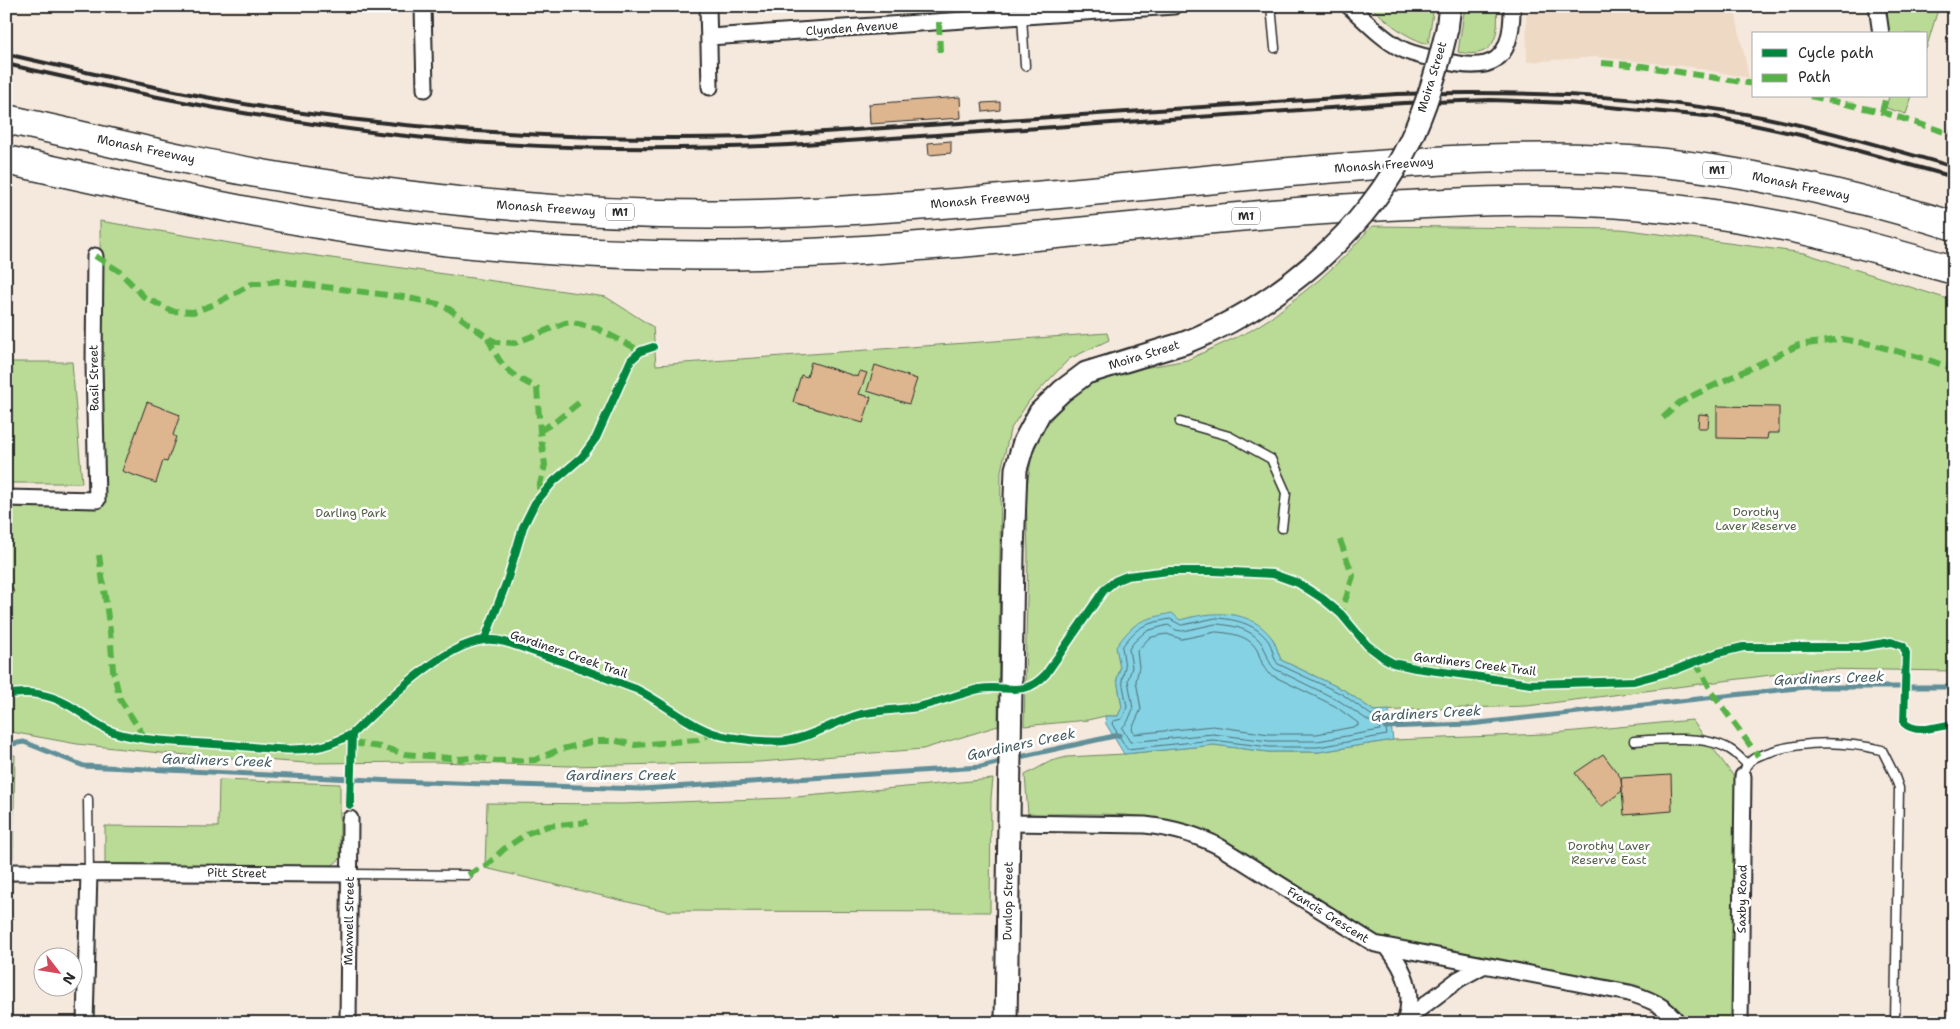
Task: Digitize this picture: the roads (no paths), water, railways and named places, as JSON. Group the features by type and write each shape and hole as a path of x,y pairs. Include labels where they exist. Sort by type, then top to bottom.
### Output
{"highway":[{"name":"Monash Freeway","path":"6,119 281,177 421,197 556,210 690,214 840,211 1341,168 1475,159 1564,157 1651,162 1776,179 1836,192 1954,226"},
{"name":"M1","path":"6,160 189,200 325,225 458,242 552,250 685,255 755,255 844,251 1338,208 1478,202 1559,201 1648,207 1759,222 1818,234 1954,270"}],"main road":[{"name":"Moira Street","path":"1010,780 1012,553 1016,469 1024,442 1040,412 1062,391 1086,374 1184,343 1226,325 1279,292 1321,257 1362,214 1394,168 1409,142 1436,75 1447,30 1450,6"},
{"name":"Dunlop Street","path":"1006,1023 1010,780"}],"street":[{"path":"423,6 425,89"},
{"path":"708,6 710,87"},
{"name":"Clynden Avenue","path":"709,37 951,14 1022,16 1174,6"},
{"path":"1349,6 1398,47 1413,53 1471,67 1491,62 1503,52 1510,36 1512,6"},
{"path":"1877,6 1881,32"},
{"name":"Basil Street","path":"6,498 97,500 94,364 95,256"},
{"name":"Saxby Road","path":"1740,1023 1745,770"},
{"name":"Maxwell Street","path":"348,1023 350,819"},
{"name":"Francis Crescent","path":"1010,823 1145,825 1193,834 1220,847 1363,938 1388,948 1629,993 1655,1002 1664,1008 1678,1023"},
{"name":"Pitt Street","path":"6,872 350,874"},
{"path":"85,1023 89,872"},
{"path":"1388,948 1408,983 1410,1006 1405,1021"},
{"path":"1405,1021 1450,985 1482,966"}],"lane":[{"path":"1271,6 1275,48"},
{"path":"1022,16 1025,66"},
{"path":"1180,422 1229,436 1272,459 1286,494 1282,528"},
{"path":"1634,741 1663,738 1698,740 1728,748 1745,770 1758,756 1789,746 1831,743 1859,744 1882,750 1899,788 1895,1023"},
{"path":"88,799 89,872"},
{"name":"Pitt Street","path":"350,874 468,875"}],"water":[{"path":"1172,613 1180,620 1205,615 1230,614 1253,621 1272,638 1281,660 1344,690 1374,711 1389,710 1393,740 1319,752 1268,752 1214,745 1124,754 1106,724 1105,716 1118,716 1122,707 1117,679 1120,668 1116,647 1128,631 1140,622"}],"waterway":[{"name":"Gardiners Creek","path":"1385,727 1470,724 1806,687 1954,687"},
{"name":"Gardiners Creek","path":"1015,758 1119,735"},
{"name":"Gardiners Creek","path":"6,745 24,742 84,766 394,781 642,789 981,767 1004,761"}],"railway":[{"path":"6,54 150,86 295,112 408,125 522,134 636,138 750,137 1397,94 1536,94 1629,99 1721,110 1767,118 1884,147 1954,167"},
{"path":"6,64 169,99 293,121 447,140 561,147 675,148 789,145 1404,103 1491,100 1567,103 1716,117 1800,135 1954,177"}],"park label":[{"name":"Darling Park","path":"351,513"},
{"name":"Dorothy Laver Reserve","path":"1756,519"},
{"name":"Dorothy Laver Reserve East","path":"1609,853"}]}
